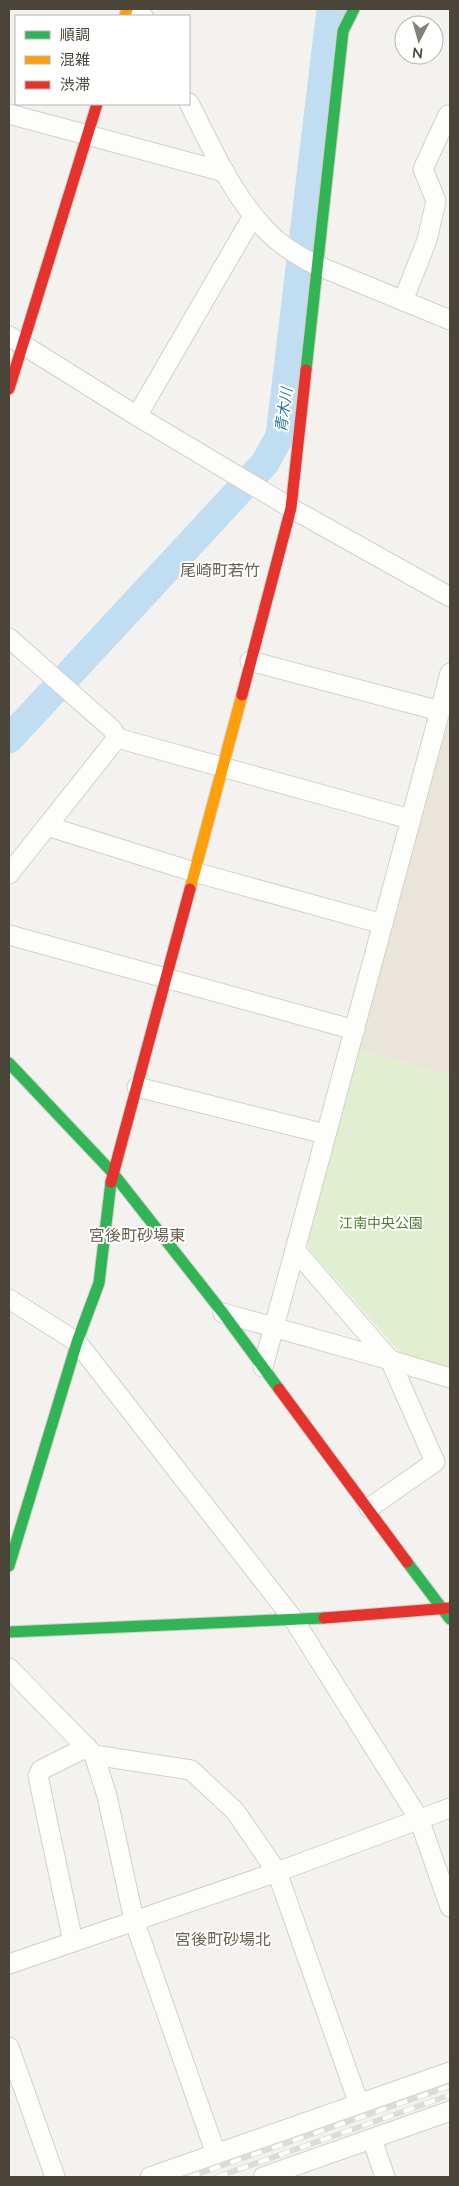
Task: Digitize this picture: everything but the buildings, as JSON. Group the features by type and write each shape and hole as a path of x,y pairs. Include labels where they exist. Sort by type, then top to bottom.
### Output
{"street":[{"path":"9,1566 77,1342 99,1284 112,1172 167,978 221,767 291,508 307,260 343,31 354,9"},
{"path":"9,389 16,340 97,105"},
{"path":"190,105 225,172 253,216 267,232 307,260 450,320"},
{"path":"9,114 225,172"},
{"path":"403,301 427,240 436,201 423,169 448,115 450,116"},
{"path":"137,416 253,216"},
{"path":"16,340 137,416 291,508 450,597"},
{"path":"9,638 112,729 117,738 410,818"},
{"path":"250,661 440,712"},
{"path":"263,1367 450,673"},
{"path":"9,874 117,738"},
{"path":"47,826 194,872 383,924"},
{"path":"9,935 355,1030"},
{"path":"13,1075 112,1172 223,1313 446,1608 450,1619"},
{"path":"137,1087 325,1134"},
{"path":"295,1250 390,1360 442,1464 370,1508"},
{"path":"9,1298 77,1342 294,1620 419,1819 450,1908"},
{"path":"223,1313 450,1378"},
{"path":"9,1632 294,1620 446,1608"},
{"path":"9,1668 90,1751 107,1796 134,1920 216,2154"},
{"path":"73,1942 38,1776 41,1770 90,1751 191,1770 235,1811 277,1872 359,2104"},
{"path":"9,1964 277,1872 450,1808"},
{"path":"9,2047 55,2177"},
{"path":"150,2177 450,2072"},
{"path":"263,2177 450,2111"},
{"path":"372,2139 385,2177"}],"shaded area":[{"path":"450,716 450,1076 356,1049"}],"green space":[{"name":"江南中央公園","path":"356,1049 450,1076 450,1370 404,1357 309,1249 306,1233"}],"waterway":[{"name":"青木川","path":"9,739 265,463 280,436 331,9"}],"railway":[{"path":"189,2177 450,2086"},
{"path":"217,2177 450,2095"}],"traffic: fast":[{"path":"306,370 343,31 354,9"},
{"path":"9,1063 112,1172 223,1313 279,1389"},
{"path":"9,1566 77,1342 99,1283 111,1182"},
{"path":"407,1562 450,1619"},
{"path":"9,1632 324,1618"}],"traffic: slow":[{"path":"125,15 127,9"},
{"path":"190,889 242,695"}],"traffic: jam":[{"path":"9,389 97,105"},
{"path":"242,695 291,508 306,370"},
{"path":"111,1182 190,889"},
{"path":"279,1389 407,1562"},
{"path":"324,1618 450,1608"}],"district":[{"name":"尾崎町若竹","path":"220,569"},
{"name":"宮後町砂場東","path":"137,1234"},
{"name":"宮後町砂場北","path":"223,1938"}]}
